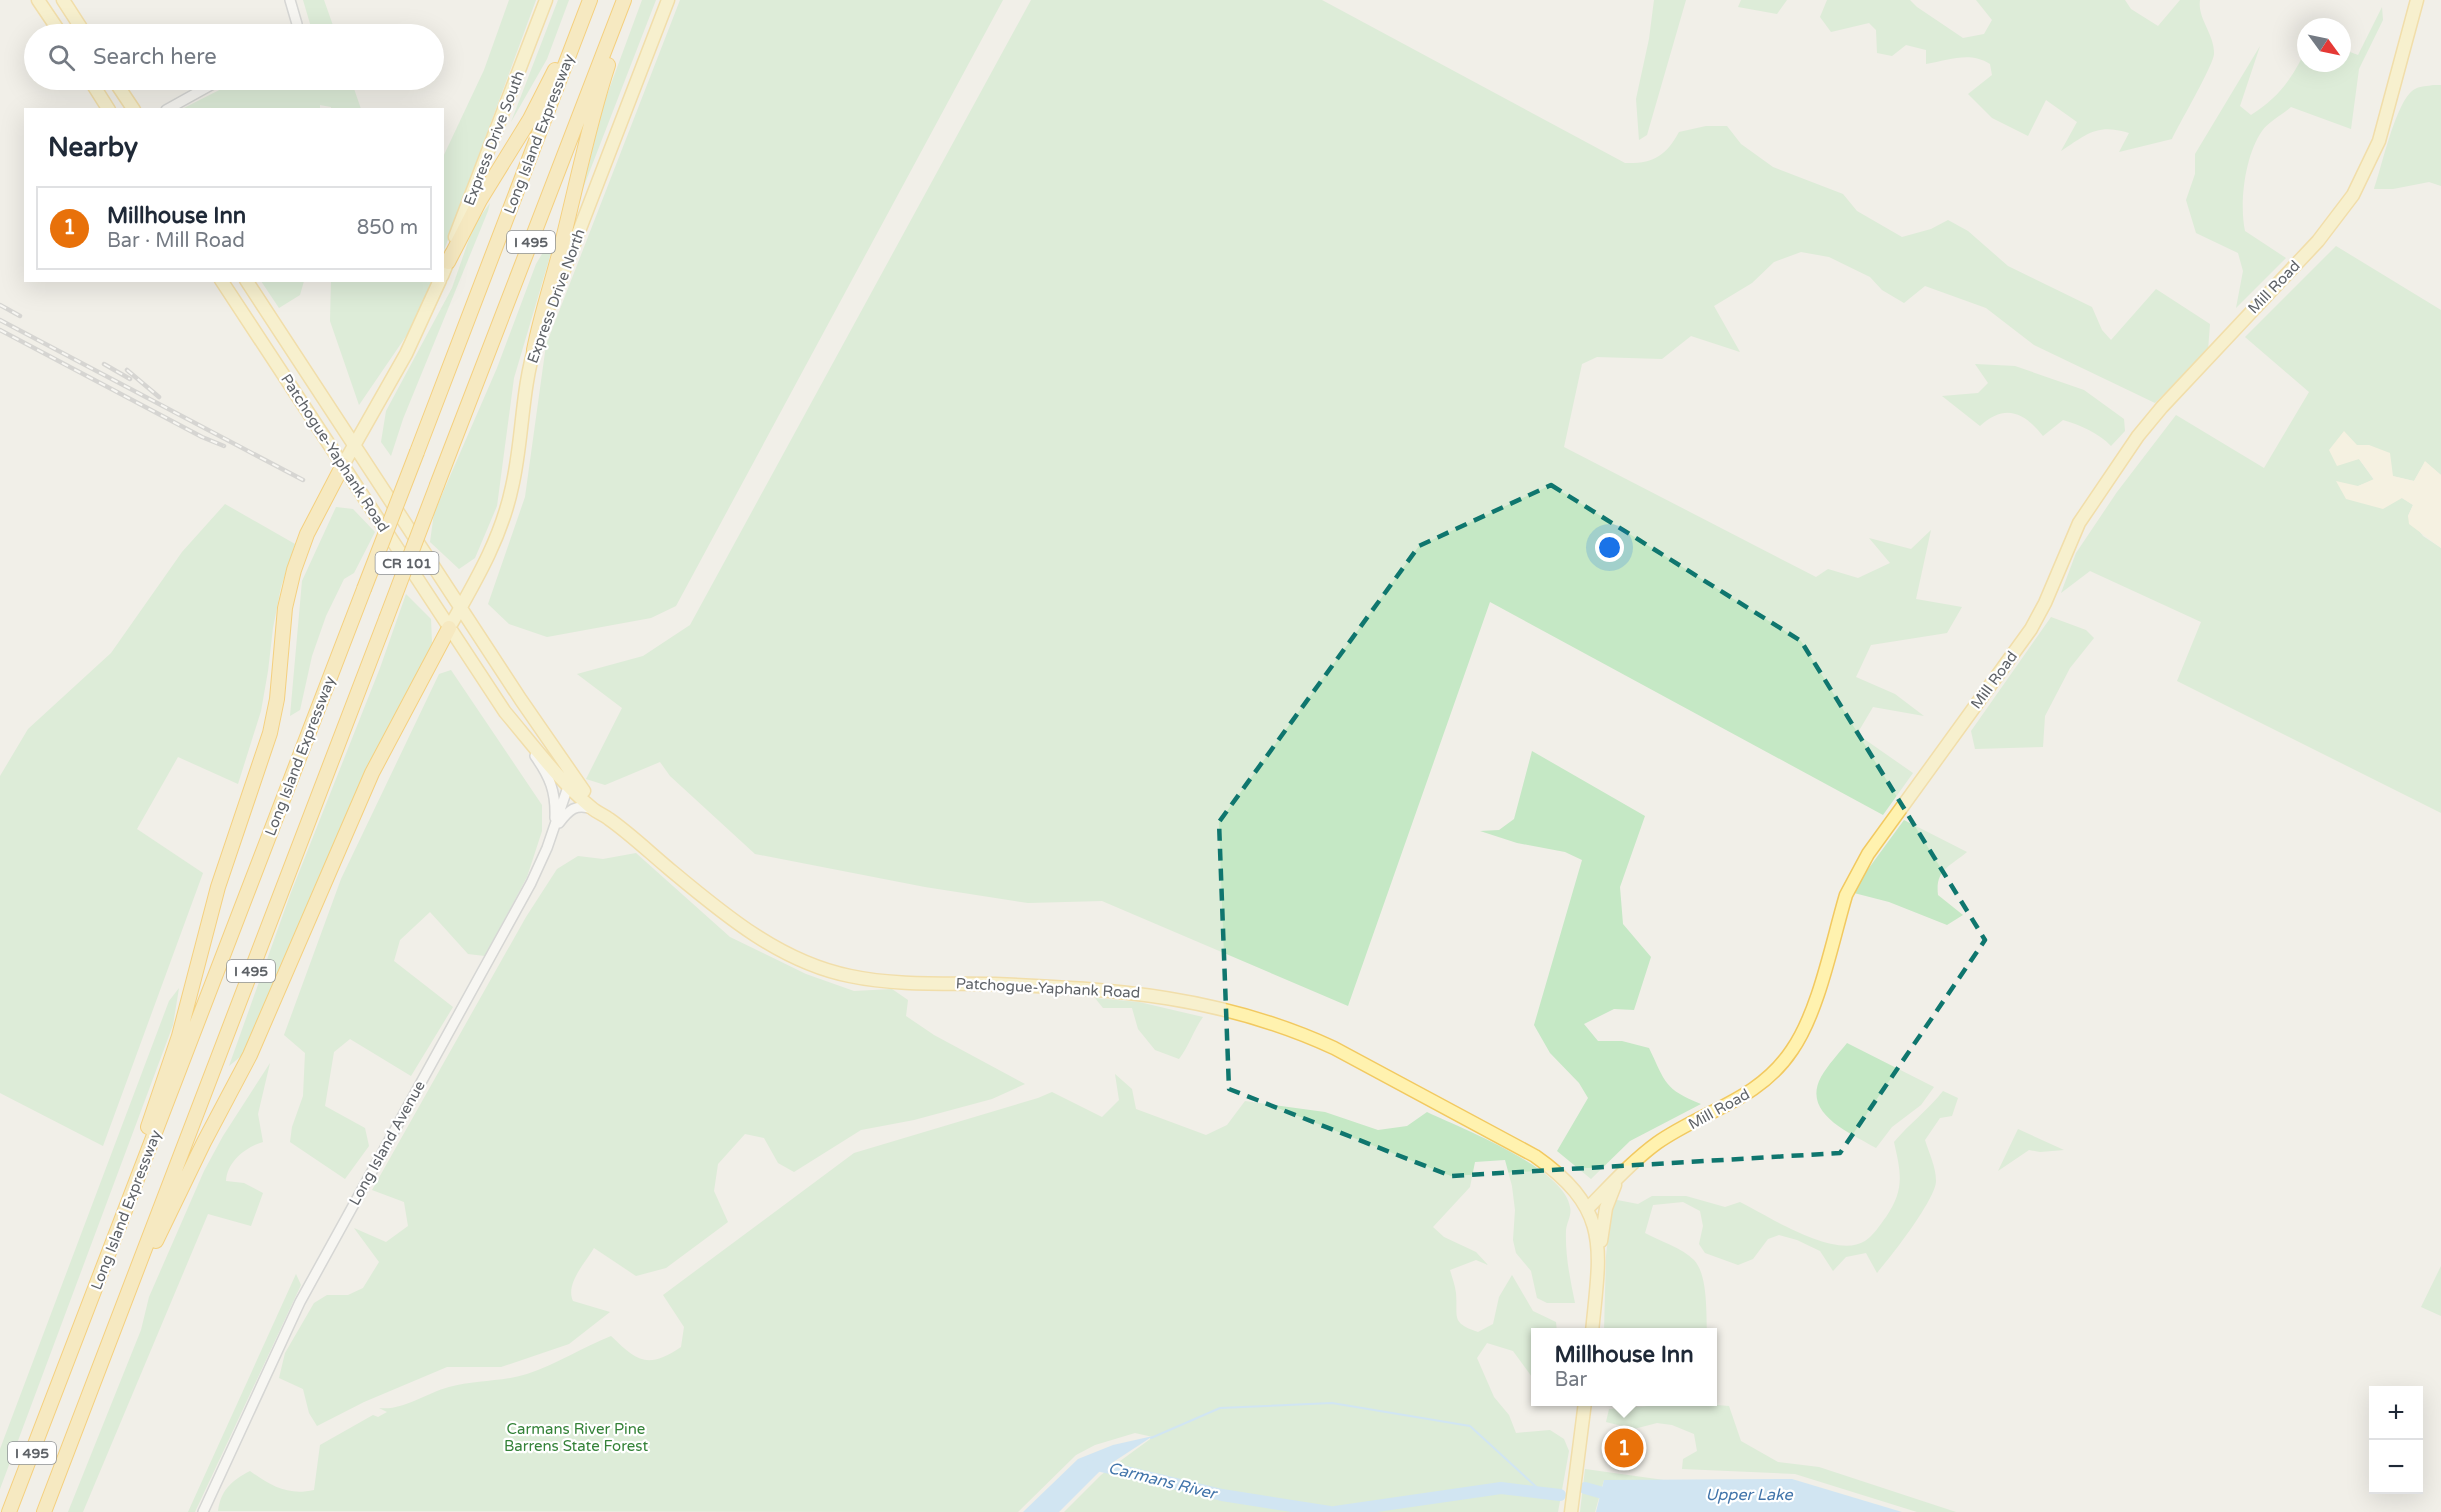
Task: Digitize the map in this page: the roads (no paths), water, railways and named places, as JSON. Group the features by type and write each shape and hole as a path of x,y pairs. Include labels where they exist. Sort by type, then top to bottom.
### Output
{"highway":[{"path":"534,350 540,317 625,0"},
{"name":"Long Island Expressway","path":"44,1512 625,0"},
{"path":"445,269 480,200 534,112 589,5"},
{"name":"Long Island Expressway","path":"9,1512 589,5"},
{"path":"125,1210 141,1147 184,1017 218,887 270,733 277,699 285,608 294,570 307,534 343,465"},
{"path":"115,1324 144,1270 187,1174 250,1055 376,764 449,628"}],"main road":[{"path":"38,0 54,24"},
{"path":"63,0 79,24"},
{"name":"Express Drive South","path":"445,269 455,237 546,0"},
{"name":"Express Drive North","path":"449,628 487,560 506,513 534,350 668,0"},
{"name":"Mill Road","path":"1587,1209 1619,1176 1658,1142 1754,1089 1780,1065 1792,1050 1812,1012 1846,895 1854,877 1868,854 2031,629 2045,603 2072,537 2099,490 2147,423 2324,234 2353,195 2379,141 2417,0"},
{"path":"96,90 108,108"},
{"path":"121,90 133,108"},
{"name":"Patchogue-Yaphank Road","path":"222,282 505,712 608,819 725,914 762,939 817,966 852,976 871,979 1128,991 1198,1003 1257,1018 1334,1048 1519,1147 1551,1168 1579,1196 1587,1209"},
{"name":"Patchogue-Yaphank Road","path":"247,282 461,607 570,781 594,810 608,819"},
{"path":"343,465 417,333 439,282"},
{"path":"331,410 349,424 356,424 382,398"},
{"path":"1592,1328 1598,1251 1609,1198 1619,1176"},
{"path":"1587,1209 1596,1230 1598,1251"},
{"path":"1571,1512 1584,1406"}],"street":[{"path":"290,0 297,24"},
{"path":"170,108 202,90"},
{"path":"505,712 552,783 555,795 554,829"},
{"name":"Long Island Avenue","path":"203,1512 300,1302 523,899 554,829 570,781"},
{"path":"554,829 570,810 578,806 594,810"}],"water":[{"path":"1153,1436 1101,1470 1059,1512 1023,1512 1078,1459 1113,1445"},
{"name":"Upper Lake","path":"1792,1479 1902,1512 1596,1512 1604,1480"}],"waterway":[{"path":"1151,1438 1220,1408 1332,1403 1470,1426 1543,1493"},
{"name":"Carmans River","path":"1092,1470 1097,1465 1222,1495 1330,1512"},
{"name":"Carmans River","path":"1335,1512 1501,1488 1560,1495"},
{"name":"Carmans River","path":"1585,1488 1617,1497"}],"railway":[{"path":"0,305 20,316"},
{"path":"0,320 303,480"},
{"path":"0,330 202,437 224,446"},
{"path":"104,364 130,379"},
{"path":"127,370 159,397"}],"place":[{"name":"Millhouse Inn","path":"1624,1448"}],"park label":[{"name":"Carmans River Pine Barrens State Forest","path":"576,1438"}]}
